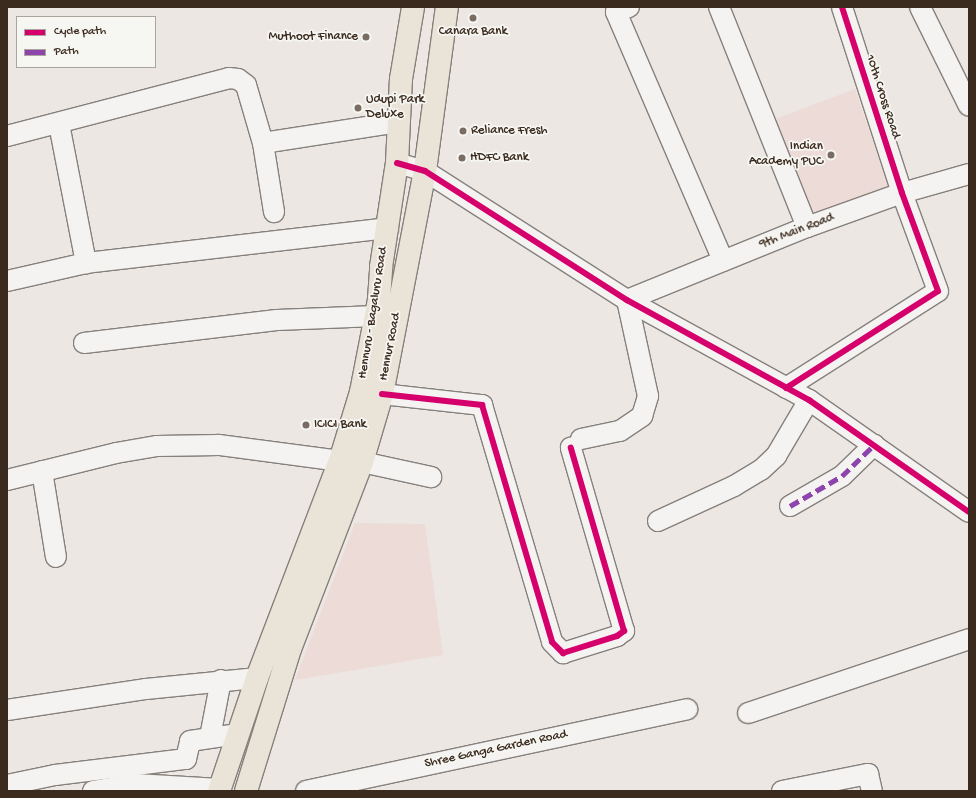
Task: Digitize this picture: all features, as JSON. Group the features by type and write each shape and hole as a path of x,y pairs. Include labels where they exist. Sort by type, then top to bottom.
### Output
{"main road":[{"name":"Hennuru - Bagaluru Road","path":"340,461 361,392 376,316 397,163 401,79 413,7"},
{"name":"Hennur Road","path":"281,646 362,462 382,394 425,171 436,79 447,7"},
{"path":"248,790 281,646 340,461"},
{"path":"220,790 257,678 281,646"}],"street":[{"path":"629,7 616,12 723,261"},
{"path":"719,7 807,227"},
{"name":"10th Cross Road","path":"786,388 938,291 902,193 842,7"},
{"path":"920,7 969,106"},
{"path":"7,136 59,124 229,78 238,79 246,84 263,143 274,212"},
{"path":"263,143 399,122"},
{"path":"59,124 86,263"},
{"path":"397,163 425,171 627,300 809,400 969,512"},
{"name":"9th Main Road","path":"627,300 807,227 902,193 969,174"},
{"path":"7,281 86,263 388,228"},
{"path":"382,394 482,405 552,642 563,653 617,636 624,631 576,444 620,431 642,416 648,396 627,300"},
{"path":"84,343 277,320 376,316"},
{"path":"658,521 734,486 761,470 776,456 809,400"},
{"path":"7,480 116,453 157,446 220,445 340,461"},
{"path":"790,506 842,476 874,445"},
{"path":"362,462 431,477"},
{"path":"42,471 56,557"},
{"path":"748,713 969,639"},
{"path":"7,710 221,680 257,678"},
{"path":"210,737 221,680"},
{"name":"Shree Ganga Garden Road","path":"306,791 687,709"},
{"path":"7,786 55,775 186,759 190,741 238,734"},
{"path":"782,791 868,774 872,791"},
{"path":"93,791 134,784 220,790"}],"shaded area":[{"name":"Indian Academy PUC","path":"855,89 889,188 810,217 770,121"},
{"path":"355,523 425,524 443,655 295,680"}],"marked path":[{"path":"790,506 842,476 874,445"}],"cycle path":[{"path":"786,388 938,291 902,193 842,7"},
{"path":"397,163 425,171 627,300 809,400 969,512"},
{"path":"382,394 482,405 552,642 563,653 617,636 624,631 571,448"}],"place":[{"name":"Canara Bank","path":"473,18"},
{"name":"Muthoot Finance","path":"366,37"},
{"name":"Udupi Park Deluxe","path":"358,108"},
{"name":"Reliance Fresh","path":"463,131"},
{"name":"Indian Academy PUC","path":"831,155"},
{"name":"HDFC Bank","path":"462,158"},
{"name":"ICICI Bank","path":"306,425"}]}
